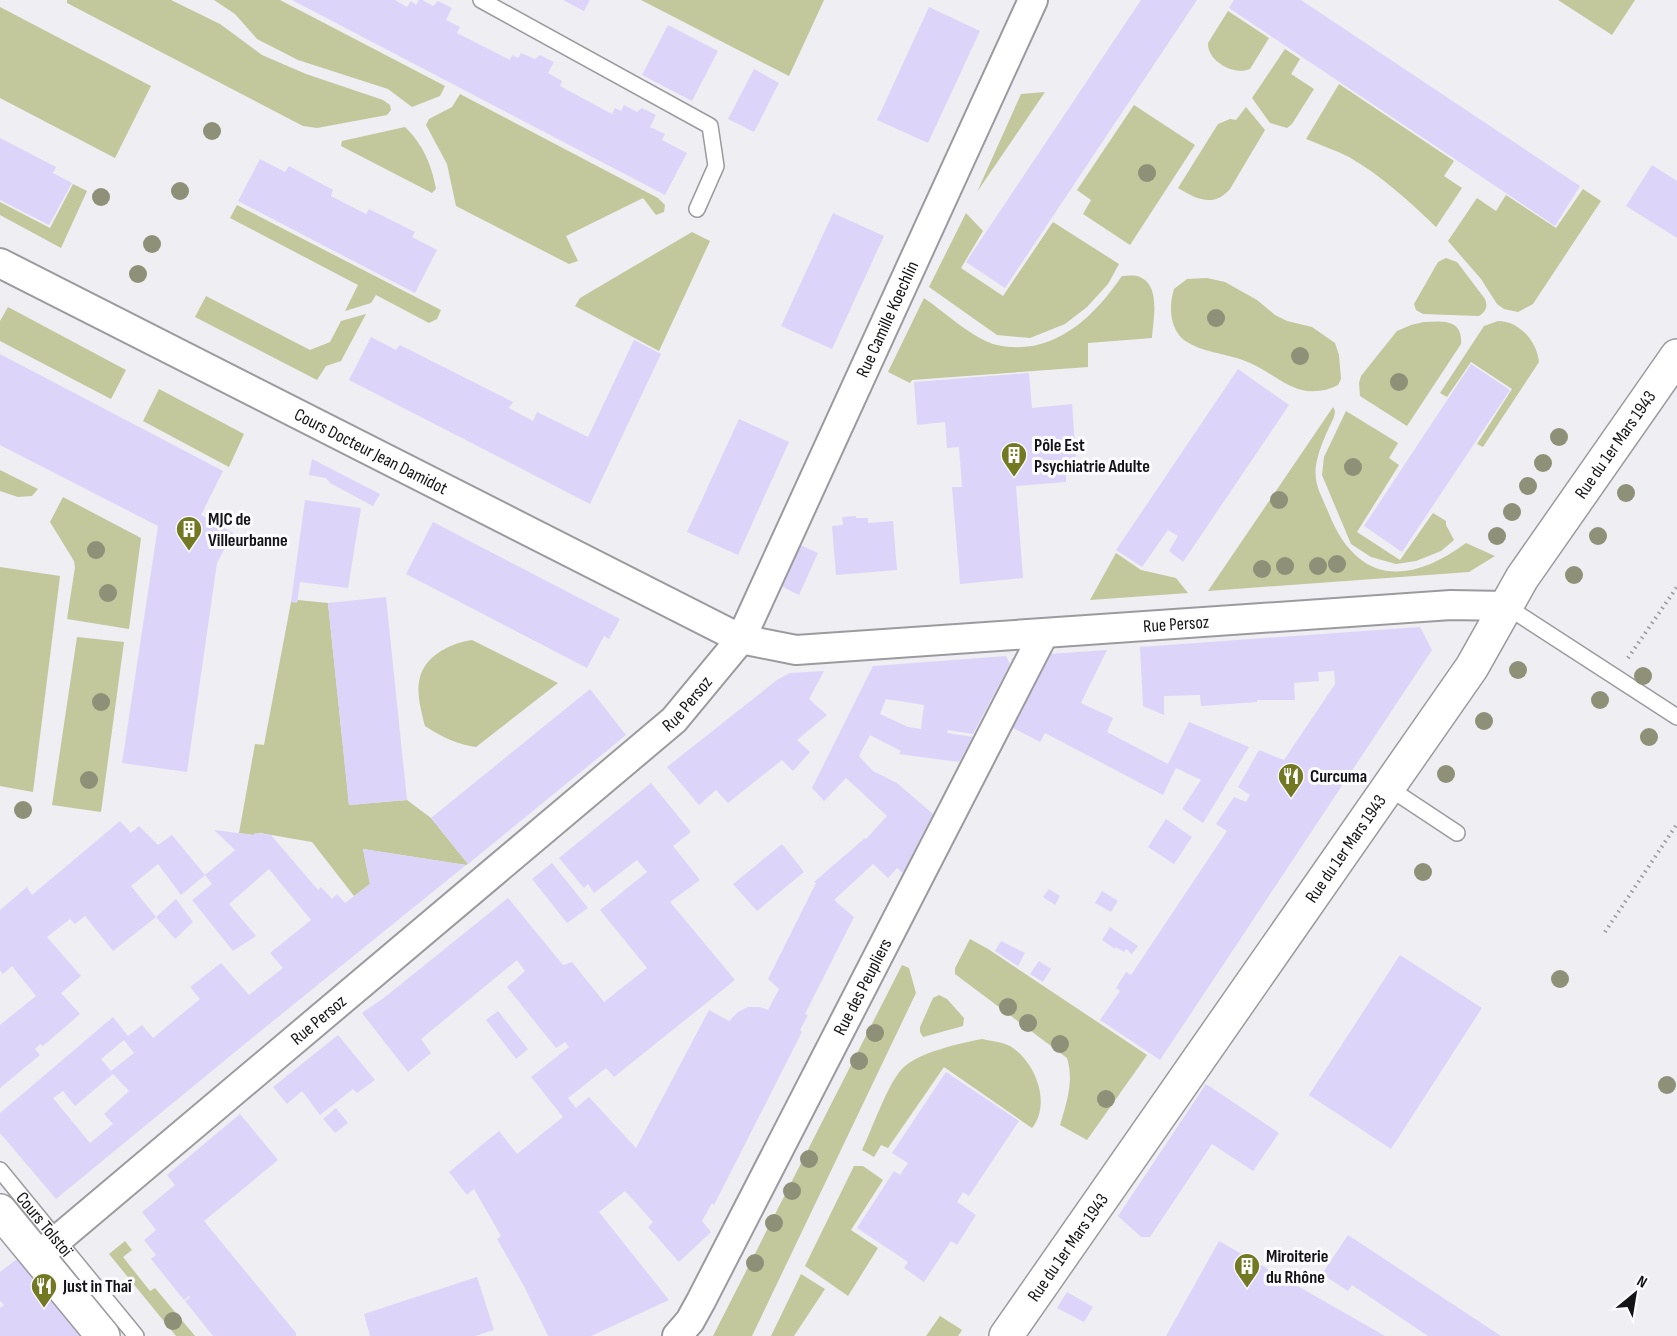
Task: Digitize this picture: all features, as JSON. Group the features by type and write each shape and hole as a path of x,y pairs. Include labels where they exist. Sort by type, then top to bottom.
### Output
{"street":[{"name":"Rue Camille Koechlin","path":"741,639 1034,0"},
{"name":"Cours Docteur Jean Damidot","path":"0,263 741,639"},
{"name":"Rue du 1er Mars 1943","path":"1014,1330 1472,667 1522,579 1677,356"},
{"name":"Rue Persoz","path":"47,1249 674,720 741,639 796,650 1451,605 1506,606"},
{"name":"Rue des Peupliers","path":"677,1336 690,1321 702,1301 1042,634"},
{"name":"Cours Tolstoï","path":"0,1211 47,1249 103,1336"}],"lane":[{"path":"482,0 710,126 716,166 697,209"},
{"path":"1506,606 1677,717"},
{"path":"1389,788 1457,833"},
{"name":"Cours Tolstoï","path":"0,1170 47,1249 136,1336"}],"path":[{"path":"1616,677 1677,587"},
{"path":"1605,932 1677,824"}],"green space":[{"path":"67,0 171,0 220,24 262,55 306,74 383,100 390,105 391,110 387,115 317,128 303,126 67,3"},
{"path":"214,0 280,0 445,86 440,96 412,107 388,89 298,60 257,39 235,14"},
{"path":"641,0 824,0 789,76"},
{"path":"1558,0 1635,0 1612,35"},
{"path":"0,7 151,86 115,158 0,98"},
{"path":"1228,11 1269,38 1250,69 1244,71 1229,69 1217,61 1209,50 1208,43"},
{"path":"1285,49 1300,59 1291,74 1314,89 1292,124 1287,128 1270,123 1252,98"},
{"path":"1339,84 1454,161 1444,176 1462,188 1436,227 1373,172 1344,154 1306,139"},
{"path":"1045,92 977,192 1021,94"},
{"path":"460,94 658,198 665,205 664,212 656,215 643,198 566,236 578,261 569,264 456,206 447,164 426,125 429,119 452,107"},
{"path":"1134,105 1195,145 1130,245 1083,214 1091,200 1077,190"},
{"path":"1246,107 1265,130 1230,189 1218,198 1205,200 1178,188 1218,124 1230,119 1236,120"},
{"path":"405,127 422,148 429,164 436,189 432,193 341,146 342,141"},
{"path":"73,184 87,191 61,248 0,215 0,202 50,228"},
{"path":"1583,189 1601,201 1533,304 1518,312 1504,309 1497,304 1481,279 1448,241 1477,198 1496,211 1506,195 1556,228"},
{"path":"237,205 441,310 437,319 429,323 376,295 371,303 345,311 358,285 230,218"},
{"path":"966,213 983,231 961,268 1003,296 1053,222 1119,264 1108,284 1087,307 1065,324 1030,338 997,335 929,287"},
{"path":"692,232 710,241 659,351 575,306 580,298"},
{"path":"1446,258 1457,262 1485,299 1486,309 1479,316 1423,314 1416,310 1414,304 1438,262"},
{"path":"1122,276 1137,276 1150,286 1154,303 1152,338 1088,343 1088,367 912,380 910,383 888,372 924,298 979,338 997,345 1017,347 1036,345 1054,340 1070,331 1098,306"},
{"path":"1207,278 1225,282 1257,300 1275,315 1287,321 1312,327 1335,343 1339,355 1341,379 1338,385 1319,391 1299,389 1253,364 1198,348 1184,340 1173,323 1171,302 1174,289 1187,279"},
{"path":"206,296 310,350 330,342 341,321 366,314 341,361 326,366 317,380 195,317"},
{"path":"8,307 126,370 111,399 0,341 0,321"},
{"path":"1498,321 1513,324 1526,334 1535,347 1539,362 1483,447 1477,444 1512,389 1471,362 1447,397 1440,393 1484,326"},
{"path":"1424,322 1450,323 1459,330 1461,344 1407,426 1360,396 1359,383 1361,376 1397,331"},
{"path":"159,389 244,434 229,467 143,421"},
{"path":"1333,407 1334,417 1316,464 1316,479 1329,514 1341,537 1355,554 1370,565 1387,571 1405,571 1425,566 1445,557 1466,543 1495,556 1469,572 1208,591"},
{"path":"1346,411 1398,443 1389,458 1399,465 1357,532 1400,560 1433,513 1446,521 1454,540 1441,551 1416,561 1396,564 1371,557 1351,544 1322,475 1324,457"},
{"path":"0,470 38,489 32,496 18,497 0,491"},
{"path":"63,497 141,538 129,629 67,619 74,561 50,522"},
{"path":"1116,553 1141,570 1176,578 1188,593 1090,600"},
{"path":"0,567 60,576 33,792 0,786"},
{"path":"298,600 328,603 349,805 407,800 431,818 468,864 363,849 370,884 354,896 312,842 260,833 253,835 239,833 255,744 264,745 291,602"},
{"path":"77,637 124,642 101,812 52,805"},
{"path":"472,640 558,683 476,747 449,740 425,726 419,694 421,675 431,658 448,647"},
{"path":"970,939 1147,1055 1087,1140 1060,1125 1070,1083 1067,1058 955,974 955,968"},
{"path":"902,965 909,968 916,993 752,1336 713,1336"},
{"path":"939,995 947,999 964,1018 963,1026 923,1037 920,1027 933,998"},
{"path":"982,1039 1010,1046 1027,1062 1033,1072 1038,1083 1041,1107 1032,1128 944,1067 888,1148 881,1145 874,1157 862,1150 885,1097 901,1070 927,1054"},
{"path":"854,1166 863,1166 883,1180 851,1230 878,1248 848,1296 805,1266"},
{"path":"125,1241 132,1250 123,1257 150,1291 155,1288 195,1336 176,1336 109,1254"},
{"path":"801,1274 825,1289 794,1336 771,1336"},
{"path":"940,1316 962,1330 958,1336 926,1336"}],"building":[{"path":"292,0 395,0 407,7 411,1 416,5 419,0 422,0 433,6 438,1 452,8 446,20 460,27 457,33 510,60 512,55 518,58 521,53 535,59 540,55 554,62 548,73 562,81 560,86 612,114 615,108 621,111 624,105 637,112 642,108 656,115 650,127 665,134 662,140 687,153 665,195"},
{"path":"563,0 590,0 584,11"},
{"path":"1141,0 1197,0 1005,288 966,262"},
{"path":"1234,0 1301,0 1580,186 1555,226 1229,8"},
{"path":"929,7 980,31 928,143 877,120"},
{"path":"668,25 718,51 692,101 642,75"},
{"path":"754,69 779,83 754,132 728,119"},
{"path":"0,138 56,167 53,173 72,183 49,225 0,200"},
{"path":"260,159 285,172 289,166 333,190 331,196 366,214 369,209 415,232 412,237 437,250 415,293 238,201"},
{"path":"1652,165 1677,181 1677,238 1626,206"},
{"path":"833,213 884,236 832,349 781,326"},
{"path":"371,337 396,350 400,345 513,402 509,408 533,421 537,412 588,437 634,340 661,354 590,504 349,380"},
{"name":"MJC de Villeurbanne","path":"0,354 223,471 201,515 233,533 217,563 187,772 122,763 158,526 0,445"},
{"path":"1471,364 1510,390 1402,552 1364,526"},
{"path":"1238,369 1289,405 1183,562 1169,551 1178,536 1168,530 1142,567 1116,550"},
{"name":"Pôle Est Psychiatrie Adulte","path":"1029,373 1032,408 1072,404 1077,473 1066,473 1066,482 1016,486 1023,578 960,584 952,487 962,487 959,447 947,448 945,422 917,425 914,382"},
{"path":"739,419 789,442 738,555 687,532"},
{"path":"312,459 380,494 373,506 330,483 326,478 309,475"},
{"path":"305,500 361,508 348,588 300,582 297,603 291,602"},
{"path":"856,516 856,518 868,518 868,523 893,521 897,570 836,575 832,526 843,525 842,517"},
{"path":"433,522 620,619 609,639 604,636 587,668 406,574"},
{"path":"798,544 818,553 799,595 779,585"},
{"path":"386,597 407,800 349,805 328,603"},
{"path":"1420,627 1432,650 1160,1060 1100,1020 1120,991 1116,988 1126,972 1131,975 1227,831 1216,824 1234,797 1246,802 1250,795 1238,787 1259,750 1284,760 1335,684 1334,671 1318,672 1319,681 1294,683 1295,700 1257,700 1257,702 1201,706 1200,695 1164,696 1164,715 1143,706 1140,647"},
{"path":"1107,650 1081,703 1113,718 1107,732 1168,764 1189,722 1249,747 1203,823 1182,809 1201,780 1176,768 1163,795 1045,733 1040,742 1013,728 1049,654"},
{"path":"1006,656 1010,664 973,734 948,730 947,733 973,737 959,762 899,754 901,751 870,735 859,756 873,771 897,783 933,814 903,873 897,868 888,878 873,864 834,900 854,917 805,1014 808,1015 800,1030 802,1032 714,1205 712,1203 702,1221 711,1232 679,1262 648,1227 653,1222 625,1191 599,1212 669,1300 591,1336 548,1336 525,1288 497,1239 501,1236 474,1189 467,1195 449,1172 499,1131 517,1154 563,1117 531,1077 569,1047 565,1042 556,1048 507,987 525,971 517,960 421,1039 431,1053 408,1072 362,1013 508,898 563,965 572,962 604,1002 647,968 600,910 647,872 637,860 594,893 588,884 584,888 559,858 651,783 691,832 673,846 700,880 670,902 735,980 614,1077 606,1068 568,1098 576,1108 589,1097 636,1148 709,1010 729,1021 738,1012 748,1007 768,1010 779,989 768,979 816,883 814,882 866,839 887,816 846,778 824,801 812,788 873,666","holes":["886,699 924,705 921,729 908,727 880,714"]},
{"path":"824,671 809,699 827,715 797,740 810,752 793,771 782,760 728,803 716,790 699,805 667,767 777,680 790,673"},
{"path":"590,689 626,735 468,864 431,818"},
{"path":"1166,819 1192,837 1174,864 1148,847"},
{"path":"120,821 131,833 139,826 158,845 172,835 205,875 181,895 158,864 131,886 156,917 113,951 85,916 75,924 70,919 47,937 81,976 61,993 80,1014 43,1046 40,1044 35,1049 40,1055 0,1088 0,1025 36,996 12,966 3,974 0,970 0,910 27,887 32,895"},
{"path":"214,830 271,835 318,890 321,887 332,899 337,894 345,903 370,884 363,849 466,865 56,1199 0,1133 0,1113 113,1017 128,1036 142,1025 153,1038 200,999 190,987 221,963 249,995 283,968 270,953 311,920 269,869 229,904 256,936 233,951 192,900 212,884 205,875 235,850","holes":["124,1040 134,1053 111,1071 101,1059","113,1074 129,1091 104,1114 113,1124 90,1143 53,1098 63,1091 75,1106"]},
{"path":"782,844 804,872 757,911 733,884"},
{"path":"552,863 588,908 567,923 532,879"},
{"path":"1049,889 1060,896 1055,905 1043,897"},
{"path":"1102,891 1118,901 1111,912 1095,903"},
{"path":"176,899 193,922 175,939 156,917"},
{"path":"1110,927 1138,946 1132,954 1126,949 1124,952 1116,947 1115,949 1102,940"},
{"path":"1001,941 1025,953 1018,966 995,951"},
{"path":"1400,955 1482,1008 1391,1149 1309,1095"},
{"path":"1039,961 1051,969 1043,982 1030,974"},
{"path":"498,1011 528,1049 516,1059 486,1020"},
{"path":"338,1035 375,1080 357,1093 353,1089 320,1115 302,1091 287,1104 273,1087"},
{"path":"946,1072 1019,1121 969,1196 963,1192 957,1202 976,1215 957,1245 951,1241 924,1282 904,1268 908,1262 857,1228 894,1171 900,1175 908,1163 892,1153"},
{"path":"1206,1084 1279,1133 1253,1171 1212,1144 1150,1237 1141,1237 1118,1216"},
{"path":"336,1108 348,1123 335,1133 323,1119"},
{"path":"240,1114 278,1160 204,1221 296,1333 296,1336 213,1336 185,1301 190,1298 189,1296 184,1300 151,1259 156,1255 144,1240 156,1230 142,1212 175,1185 167,1175"},
{"path":"1348,1235 1501,1336 1428,1336 1352,1285 1348,1291 1322,1274"},
{"name":"Miroiterie du Rhône","path":"1219,1241 1385,1336 1166,1336"},
{"path":"17,1259 80,1336 0,1336 0,1308 4,1305 0,1301 0,1272"},
{"path":"477,1277 494,1330 475,1336 370,1336 364,1314"},
{"path":"1067,1292 1093,1307 1084,1322 1057,1308"}],"place":[{"name":"Pôle Est Psychiatrie Adulte","path":"1014,478"},
{"name":"MJC de Villeurbanne","path":"189,552"},
{"name":"Curcuma","path":"1291,799"},
{"name":"Miroiterie du Rhône","path":"1247,1289"},
{"name":"Just in Thaĩ","path":"44,1309"}]}
